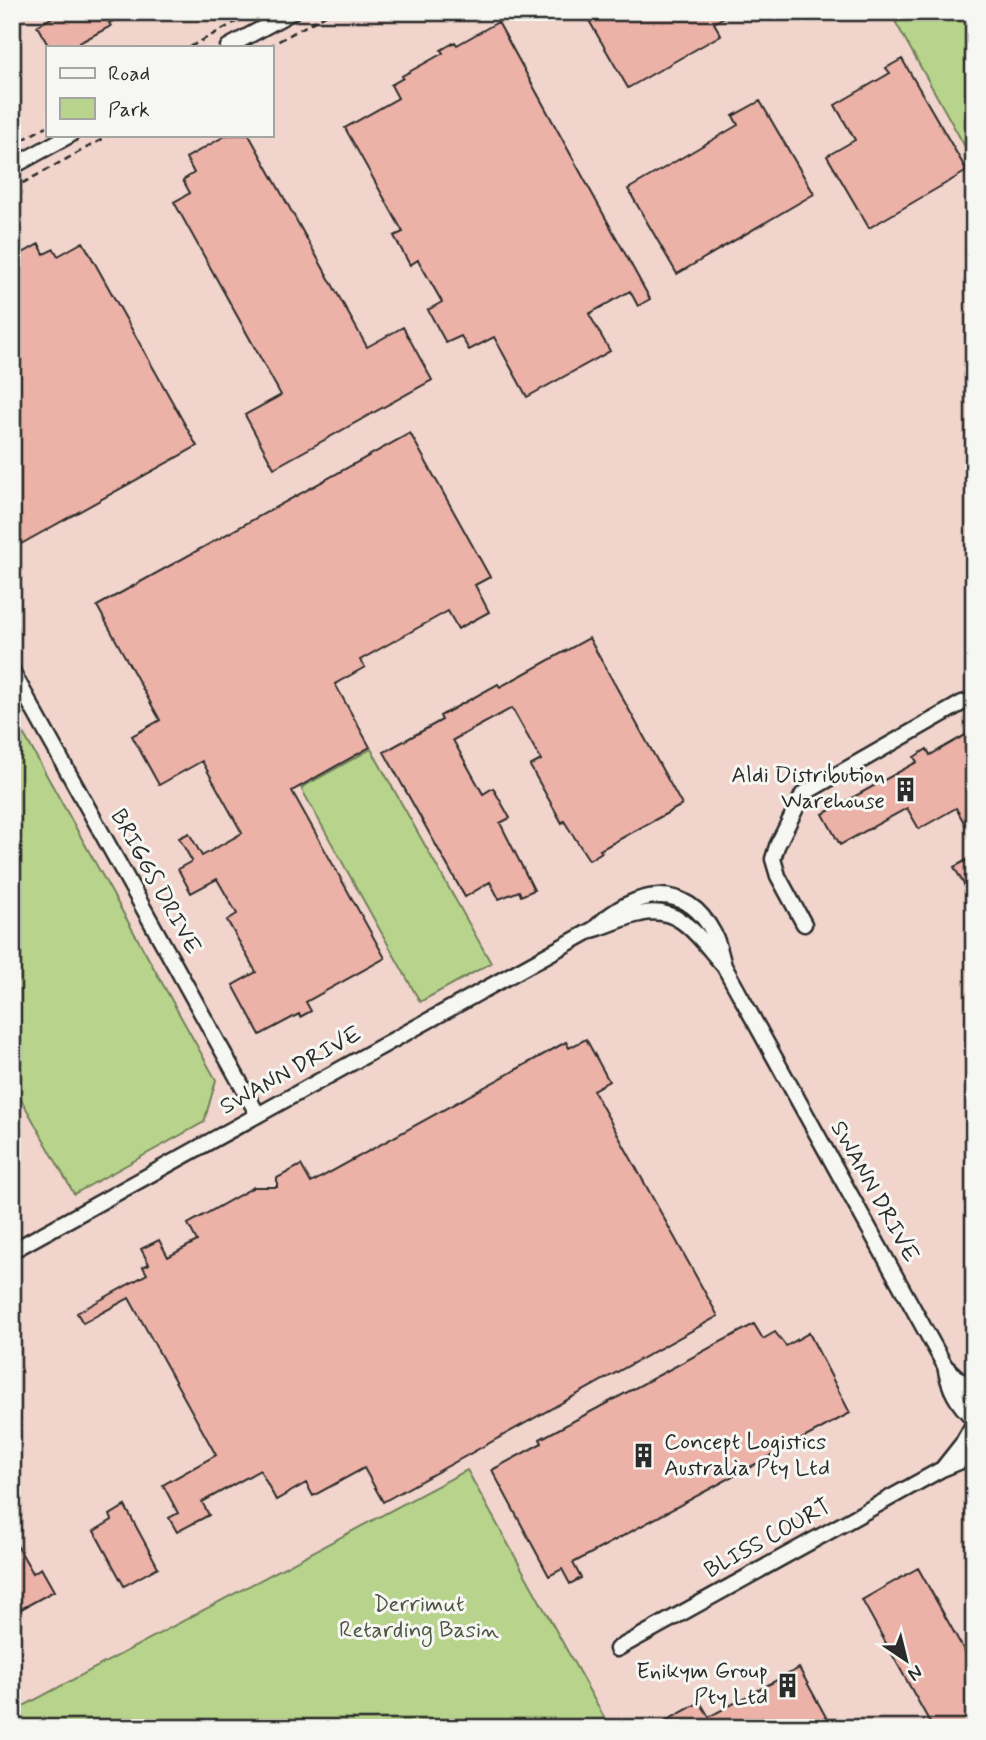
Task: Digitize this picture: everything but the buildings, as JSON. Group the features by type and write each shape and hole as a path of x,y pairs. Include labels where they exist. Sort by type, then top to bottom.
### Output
{"street":[{"path":"231,46 292,12"},
{"path":"12,167 68,136"},
{"name":"BRIGGS DRIVE","path":"12,671 258,1115"},
{"path":"804,924 775,869 773,859 776,846 803,794 974,699"},
{"name":"SWANN DRIVE","path":"12,1251 592,930 615,910 633,900 659,895 690,905 705,919 716,938 724,966 945,1366 954,1395 974,1421"},
{"name":"SWANN DRIVE","path":"945,1366 974,1397"},
{"name":"BLISS COURT","path":"942,1469 962,1444 974,1421"},
{"name":"BLISS COURT","path":"617,1649 959,1462 974,1450"}],"path":[{"path":"192,46 254,12"},
{"path":"270,46 331,12"},
{"path":"12,146 46,127"},
{"path":"12,189 108,136"}],"shaded area":[{"path":"12,12 974,12 974,1728 12,1728"}],"green space":[{"path":"890,12 974,12 974,163"},
{"path":"12,713 216,1080 204,1122 74,1194 12,1083"},
{"path":"371,749 491,963 420,1002 301,788"},
{"name":"Derrimut Retarding Basin","path":"467,1470 610,1728 12,1728 12,1712"}],"place":[{"name":"Aldi Distribution Warehouse","path":"905,789"},
{"name":"Concept Logistics Australia Pty Ltd","path":"644,1456"},
{"name":"Enikym Group Pty Ltd","path":"788,1685"}]}
